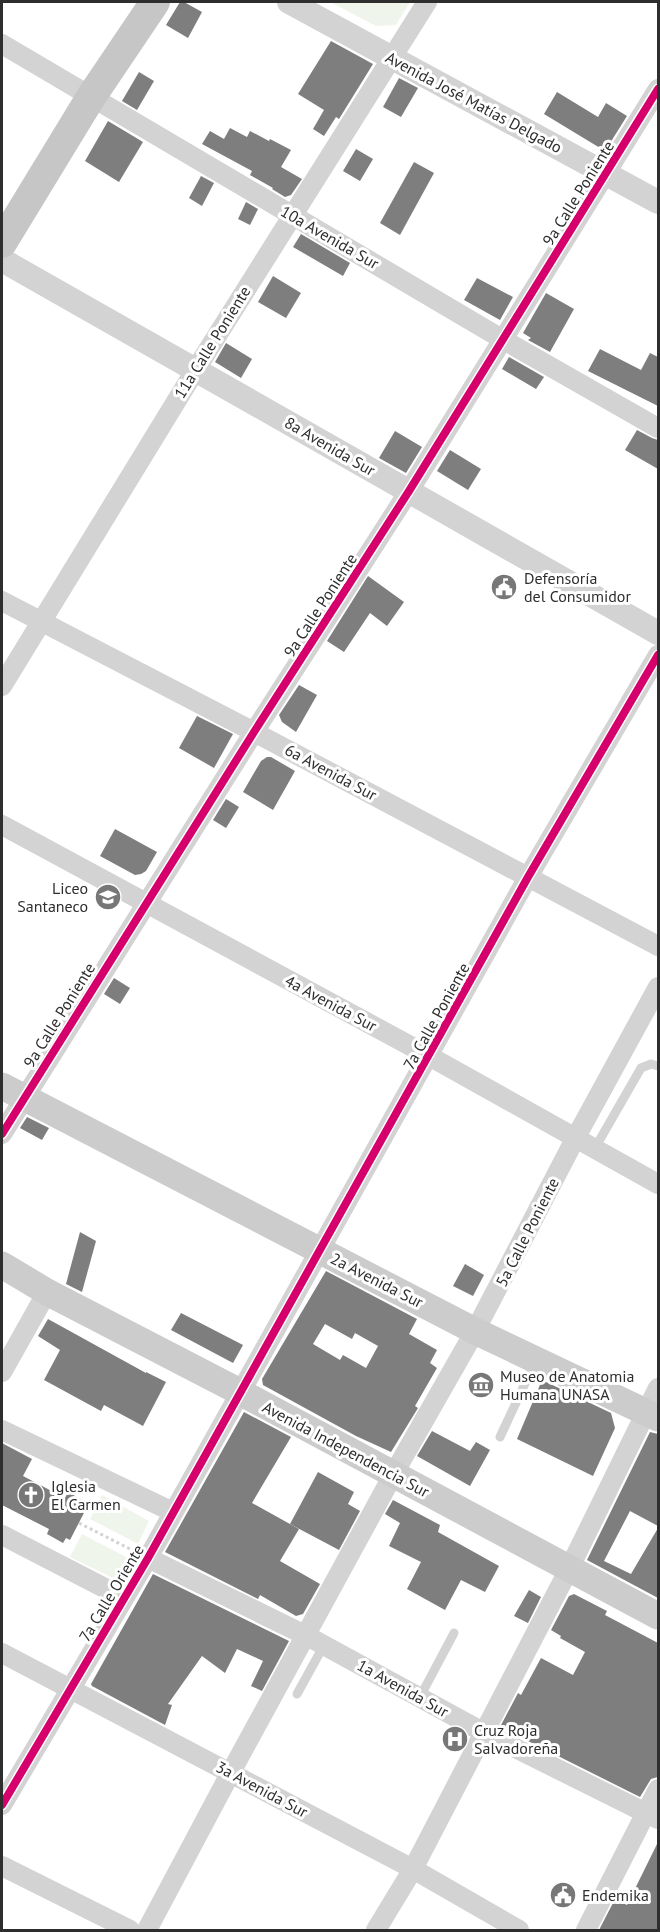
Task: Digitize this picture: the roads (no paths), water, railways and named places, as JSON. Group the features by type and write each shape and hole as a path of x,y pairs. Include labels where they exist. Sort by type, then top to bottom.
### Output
{"main road":[{"path":"2,243 91,98 155,2"},
{"name":"2a Avenida Sur","path":"12,1092 476,1331 652,1415"},
{"name":"Avenida Independencia Sur","path":"2,1265 46,1292 240,1392 658,1617"}],"street":[{"name":"Avenida José Matías Delgado","path":"289,2 658,202"},
{"name":"11a Calle Poniente","path":"2,686 196,369 427,2"},
{"name":"10a Avenida Sur","path":"2,44 502,339 658,428"},
{"name":"9a Calle Poniente","path":"2,1134 12,1092 146,904 409,491 658,89"},
{"name":"8a Avenida Sur","path":"2,260 658,633"},
{"name":"6a Avenida Sur","path":"2,601 658,946"},
{"name":"7a Calle Poniente","path":"240,1392 321,1251 528,877 658,655"},
{"name":"4a Avenida Sur","path":"2,825 429,1056 658,1184"},
{"name":"5a Calle Poniente","path":"147,1930 231,1772 315,1640 393,1474 476,1331 576,1137 658,987"},
{"path":"2,1372 46,1292"},
{"path":"376,1930 413,1869 483,1732 652,1415 658,1388"},
{"name":"7a Calle Oriente","path":"2,1804 124,1598 141,1554 173,1512 240,1392"},
{"path":"2,1430 173,1512"},
{"path":"2,1536 124,1598"},
{"name":"1a Avenida Sur","path":"141,1554 315,1640 483,1732 652,1816"},
{"name":"3a Avenida Sur","path":"2,1653 413,1869 519,1930"},
{"path":"586,1930 652,1816 658,1789"},
{"path":"2,1866 130,1930"}],"lane":[{"path":"595,1148 641,1068 651,1064 658,1066"},
{"path":"500,1437 536,1360"},
{"path":"420,1697 454,1633"},
{"path":"297,1694 315,1640"}],"place":[{"name":"Defensoría del Consumidor","path":"504,587"},
{"name":"Liceo Santaneco","path":"108,897"},
{"name":"Museo de Anatomia Humana UNASA","path":"481,1385"},
{"name":"Iglesia El Carmen","path":"31,1495"},
{"name":"Cruz Roja Salvadoreña","path":"455,1739"},
{"name":"Endemika","path":"563,1895"}]}
